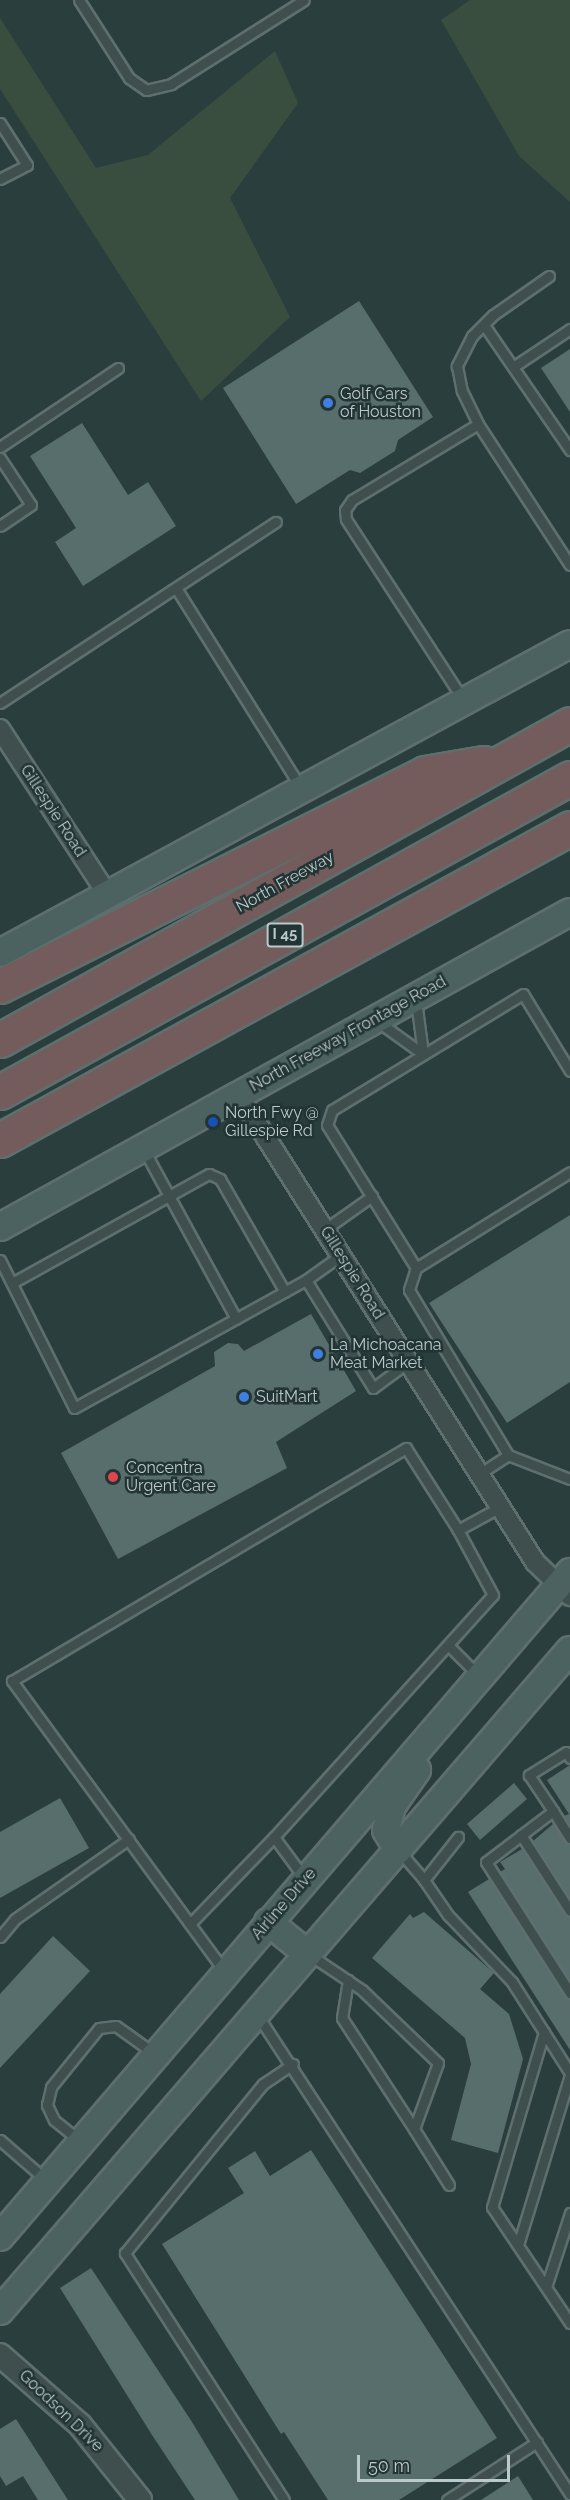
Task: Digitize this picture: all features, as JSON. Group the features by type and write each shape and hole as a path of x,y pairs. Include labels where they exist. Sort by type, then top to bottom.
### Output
{"highway":[{"name":"North Freeway","path":"0,1040 570,724"},
{"path":"0,986 425,773 509,759"},
{"name":"I 45","path":"0,1092 570,778"},
{"name":"I 45","path":"0,1140 570,828"}],"main road":[{"path":"0,953 570,644"},
{"name":"North Freeway Frontage Road","path":"0,1227 570,912"},
{"name":"Airline Drive","path":"0,2237 480,1677 566,1585"},
{"path":"0,2311 570,1650"},
{"path":"398,1850 386,1830 392,1806 417,1775 418,1749"},
{"path":"268,1922 308,1954"}],"street":[{"name":"Gillespie Road","path":"0,729 107,894"},
{"name":"Gillespie Road","path":"239,1095 535,1562 566,1585"},
{"name":"Goodson Drive","path":"0,2355 80,2425 141,2500"}],"lane":[{"path":"79,0 136,87 157,90 304,0"},
{"path":"0,123 27,165 0,179"},
{"path":"549,276 484,325 457,366 462,391 478,424 570,565"},
{"path":"484,325 570,450"},
{"path":"513,367 570,329"},
{"path":"0,447 118,368"},
{"path":"464,701 346,519 345,510 352,500 478,424"},
{"path":"0,458 31,505 0,526"},
{"path":"0,703 276,522"},
{"path":"176,588 302,788"},
{"path":"416,1268 327,1125 327,1118 332,1110 523,994 570,1071"},
{"path":"416,997 423,1054"},
{"path":"375,1020 423,1054"},
{"path":"143,1148 236,1318"},
{"path":"570,1172 416,1268 409,1290 508,1455 570,1479"},
{"path":"12,1283 215,1174 285,1292"},
{"path":"324,1230 372,1196"},
{"path":"0,1260 74,1408 285,1292 340,1256"},
{"path":"306,1280 373,1388 408,1362"},
{"path":"190,1924 274,1837 494,1595 458,1530 406,1448 12,1681 225,1972"},
{"path":"479,1474 508,1455"},
{"path":"458,1530 500,1507"},
{"path":"448,1645 480,1677"},
{"path":"570,1758 566,1752 529,1775 570,1838"},
{"path":"552,1810 486,1862 570,1993"},
{"path":"521,1834 570,1911"},
{"path":"274,1837 305,1879"},
{"path":"424,1880 458,1837"},
{"path":"0,1937 15,1919 129,1839"},
{"path":"398,1850 424,1880 448,1915 512,1982 570,2074 518,2245"},
{"path":"308,1954 348,1980 438,2062 414,2129"},
{"path":"348,1980 342,2018 449,2185"},
{"path":"256,2014 293,2064 570,2494"},
{"path":"81,2142 54,2120 47,2105 51,2087 99,2028 116,2026 155,2054"},
{"path":"544,2032 492,2207 570,2323"},
{"path":"284,2500 125,2253 263,2084 293,2064"},
{"path":"0,2140 48,2181"},
{"path":"546,2287 570,2213"},
{"path":"447,2500 537,2442"}],"green space":[{"path":"470,0 570,0 570,202 519,156 441,20"},
{"path":"0,18 96,168 148,155 275,51 298,103 230,198 290,317 201,401 0,89"}],"building":[{"name":"Golf Cars of Houston","path":"359,301 433,417 398,440 395,451 360,473 350,470 296,504 223,388"},
{"path":"570,349 570,412 541,368"},
{"path":"82,423 128,495 148,482 176,526 83,586 55,542 76,528 30,456"},
{"path":"570,1215 570,1382 507,1423 429,1303"},
{"path":"311,1314 356,1391 276,1442 287,1468 118,1559 61,1453 215,1366 214,1352 228,1343 238,1344 244,1351"},
{"path":"570,1765 570,1825 564,1816 569,1814 547,1780"},
{"path":"514,1783 527,1799 480,1840 467,1824"},
{"path":"60,1798 89,1848 0,1898 0,1832"},
{"path":"553,1824 570,1845 570,1899 533,1841"},
{"path":"522,1849 570,1918 570,1980 500,1872 505,1869 500,1862"},
{"path":"489,1879 570,2000 570,2050 468,1892"},
{"path":"424,1912 494,1973 480,1989 509,2014 523,2059 498,2153 451,2140 471,2064 465,2038 372,1958 410,1914 413,1918"},
{"path":"53,1936 90,1971 0,2068 0,1994"},
{"path":"311,2150 497,2438 399,2500 328,2500 284,2432 281,2434 162,2244 244,2193 228,2168 255,2151 270,2176"},
{"path":"91,2268 192,2422 239,2500 195,2500 152,2435 60,2288"},
{"path":"16,2419 68,2500 38,2500 23,2476 6,2486 0,2476 0,2429"},
{"path":"518,2476 533,2500 481,2500"}],"place":[{"name":"Golf Cars of Houston","path":"328,403"},
{"name":"North Fwy @ Gillespie Rd","path":"213,1122"},
{"name":"La Michoacana Meat Market","path":"318,1354"},
{"name":"SuitMart","path":"244,1397"},
{"name":"Concentra Urgent Care","path":"113,1477"}]}
